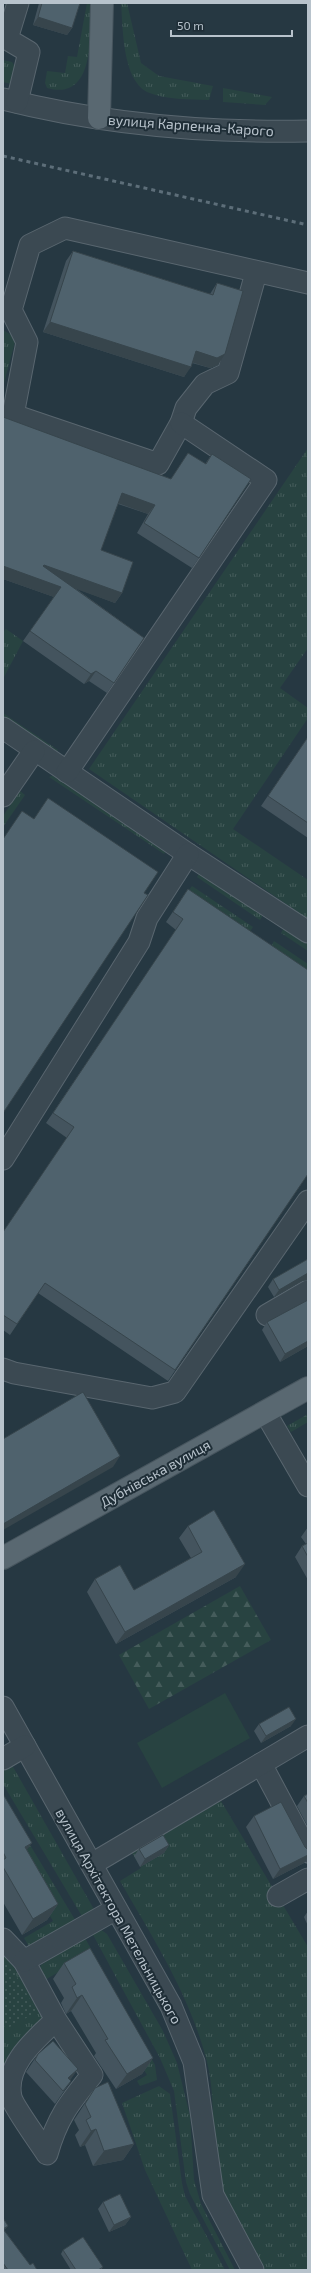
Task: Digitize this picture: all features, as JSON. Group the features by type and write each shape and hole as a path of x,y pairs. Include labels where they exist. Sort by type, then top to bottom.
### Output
{"main road":[{"path":"99,118 102,3"},
{"name":"Дубнівська вулиця","path":"3,1558 308,1388"}],"street":[{"path":"10,101 29,52 7,39 18,3"},
{"name":"вулиця Карпенка-Карого","path":"10,101 99,118 169,126 272,131 308,130"},
{"path":"256,273 228,373 205,384 186,408 181,423 158,464 13,415 27,342 11,310 30,244 65,228 256,273 308,283"},
{"path":"67,772 266,480 181,423"},
{"path":"3,728 34,751 308,932"},
{"path":"3,796 34,751"},
{"path":"3,1159 139,942 148,918 188,854"},
{"path":"3,1369 14,1373 152,1398 175,1392 308,1201"},
{"path":"267,1315 308,1292"},
{"path":"265,1412 308,1486"},
{"name":"вулиця Архітектора Метельницького","path":"3,1707 171,2006 194,2062 213,2195 253,2270"},
{"path":"92,1864 308,1736"},
{"path":"3,1759 25,1746"},
{"path":"261,1764 308,1852"},
{"path":"278,1896 308,1879"},
{"path":"24,1961 116,1909"},
{"path":"3,1939 24,1961 56,2020 92,2075 65,2108 54,2132 47,2154 11,2098 10,2079 29,2046 56,2020"}],"green space":[{"path":"87,3 91,3 90,47 87,62 82,75 74,85 63,90 47,88 45,83 47,71 65,73 68,56 77,57"},
{"path":"121,3 127,3 141,63 159,76 213,86 209,100 178,99 154,95 147,92 139,85 128,65 125,52"},
{"path":"3,60 12,62 16,68 15,85 3,82"},
{"path":"223,88 272,97 265,105 223,102"},
{"path":"3,330 16,338 3,387"},
{"path":"308,448 308,648 280,688 308,708 308,718 233,829 308,880 308,919 89,769"},
{"path":"6,629 23,641 3,679 3,632"},
{"path":"3,713 58,750 56,754 3,719"},
{"path":"54,775 167,850 164,854 49,777"},
{"path":"20,791 25,795 3,827 3,816"},
{"path":"200,872 263,915 260,920 197,877"},
{"path":"192,886 253,927 245,939 183,898"},
{"path":"284,928 308,944 308,951 281,933"},
{"path":"274,941 308,964 308,980 267,953"},
{"path":"308,1414 308,1422 291,1432 287,1426"},
{"path":"240,1586 271,1640 149,1709 119,1655"},
{"path":"225,1693 250,1738 162,1788 137,1743"},
{"path":"12,1765 95,1911 83,1918 3,1784 3,1770"},
{"path":"3,1800 77,1923 31,1950 24,1938 53,1921 20,1864"},
{"path":"221,1801 308,1947 308,2270 265,2270 223,2193 216,2169 211,2085 206,2058 199,2034 169,1967 120,1881 141,1868 132,1853"},
{"path":"100,1929 107,1934 163,2031 177,2063 190,2116 194,2180 201,2204 235,2270 230,2270 190,2194 186,2182 174,2091 160,2058 92,1933"},
{"path":"85,1938 155,2065 157,2080 140,2086 137,2081 147,2075 80,1960 43,1981 39,1970 41,1965"},
{"path":"3,1946 43,2017 3,2066"},
{"path":"8,1961 37,2012 6,2029 3,2024 3,1964"},
{"path":"159,2086 170,2094 185,2196 225,2270 192,2270 145,2170 122,2103"}],"building":[{"path":"42,3 80,3 72,28 38,17"},
{"path":"73,251 213,295 217,283 243,291 225,354 217,358 196,351 191,367 50,322"},
{"path":"3,417 171,479 188,453 206,464 212,454 251,479 199,558 144,523 155,505 122,493 101,550 133,562 122,593 44,565 43,566 144,638 114,683 96,671 91,674 30,631 61,587 3,566"},
{"path":"308,737 308,823 268,796"},
{"path":"48,798 158,872 144,893 148,895 3,1113 3,839 22,811 34,819"},
{"path":"188,889 308,970 308,1174 175,1370 45,1283 17,1324 3,1315 3,1232 74,1127 53,1113 183,919 173,912"},
{"path":"308,1259 308,1273 279,1290 273,1279"},
{"path":"308,1300 308,1341 285,1354 267,1322"},
{"path":"83,1392 120,1456 3,1524 3,1439"},
{"path":"214,1510 245,1564 125,1632 95,1579 120,1565 134,1590 202,1552 188,1526"},
{"path":"308,1543 308,1557 302,1546"},
{"path":"289,1707 296,1719 266,1736 259,1724"},
{"path":"3,1794 32,1843 25,1847 58,1904 33,1919 3,1867 3,1860 6,1858 3,1852"},
{"path":"308,1794 308,1803 304,1796"},
{"path":"281,1802 308,1850 308,1855 280,1869 254,1816"},
{"path":"163,1835 169,1845 145,1859 139,1849"},
{"path":"90,1948 153,2058 127,2074 105,2040 108,2039 82,1995 77,1998 72,1987 76,1984 64,1963"},
{"path":"53,2041 78,2069 68,2078 71,2081 63,2091 35,2060 38,2054"},
{"path":"108,2082 134,2144 104,2151 96,2129 91,2131 86,2120 91,2117 85,2104 95,2088"},
{"path":"120,2194 131,2217 114,2225 103,2202"},
{"path":"3,2218 8,2226 3,2229"},
{"path":"3,2229 30,2265 33,2263 37,2270 8,2270 3,2263"},
{"path":"83,2237 103,2267 98,2270 76,2270 63,2250"}],"railway":[{"path":"3,156 308,225"}]}
